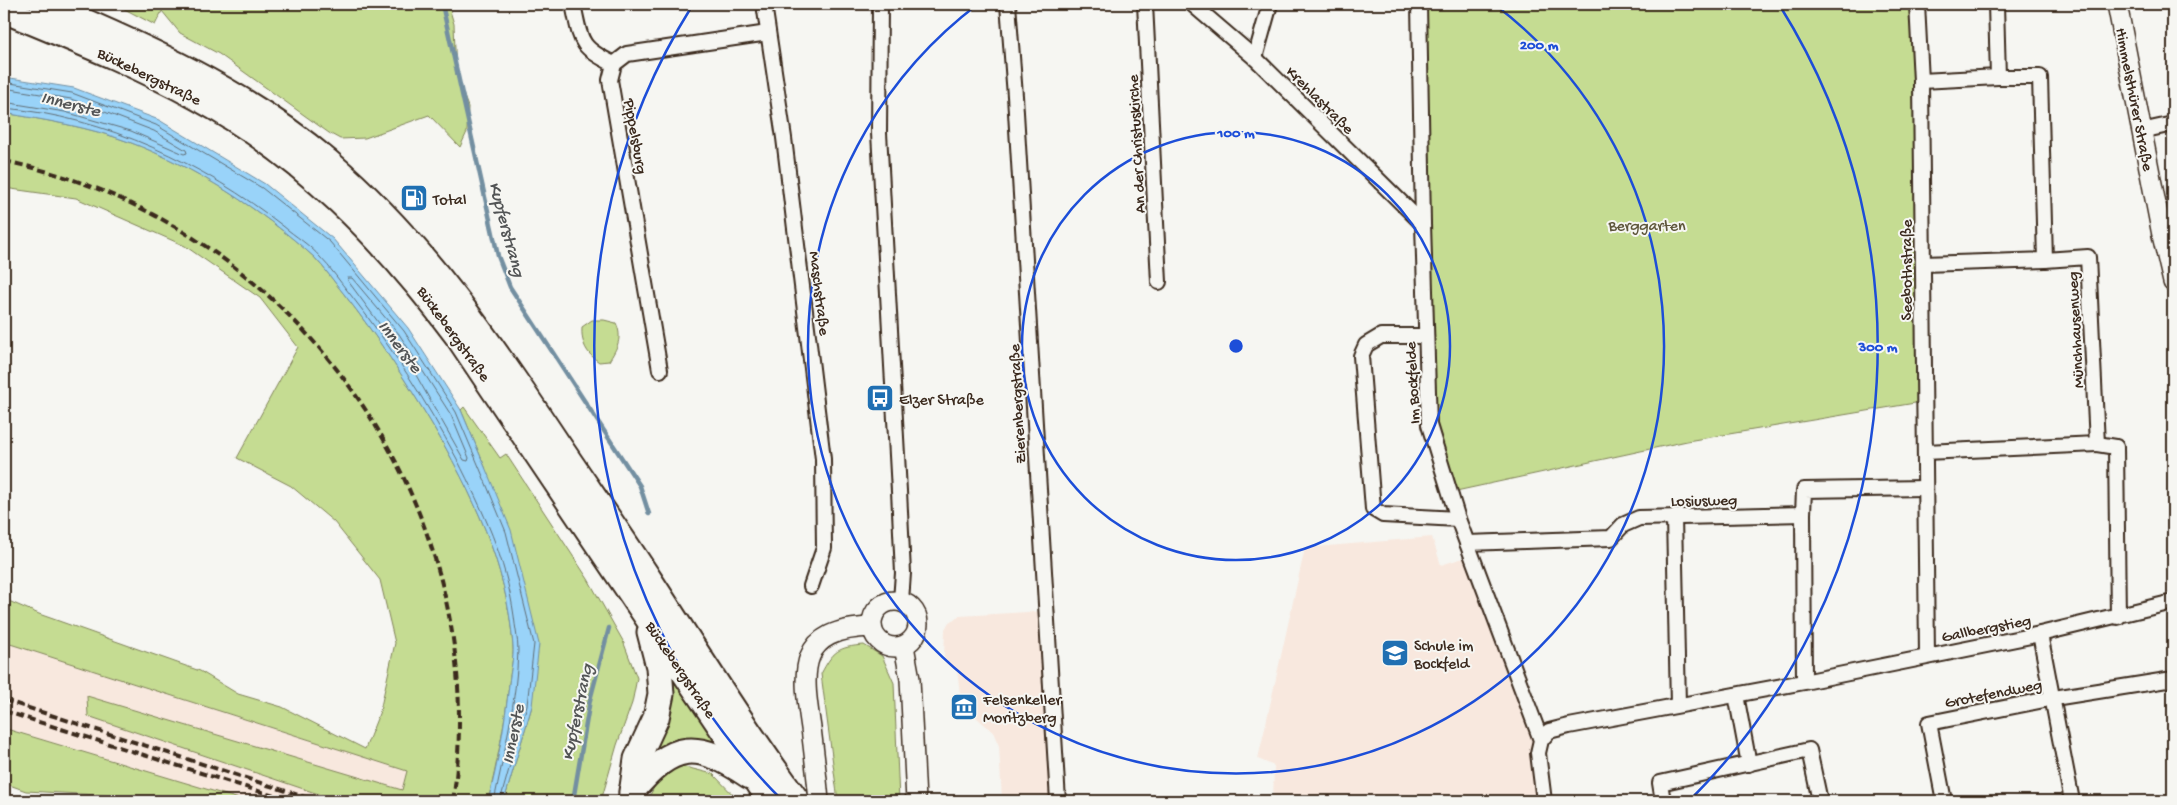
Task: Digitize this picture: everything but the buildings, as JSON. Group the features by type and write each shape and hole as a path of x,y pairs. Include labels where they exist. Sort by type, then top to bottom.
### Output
{"highway":[{"name":"Bückebergstraße","path":"50,6 189,70 253,108 328,162 378,208 407,239 432,268 501,358 778,793"},
{"name":"Bückebergstraße","path":"4,10 114,55 198,97 281,152 316,179 353,213 408,271 458,335 648,618 778,793"},
{"path":"632,796 637,759 656,718 661,694 659,667 648,618"},
{"path":"632,796 661,761 670,755 688,750 706,752 720,758 778,793"}],"street":[{"path":"573,4 581,40 595,55 614,64 627,54 768,33"},
{"name":"Maschstraße","path":"764,4 785,148 823,459 824,548 810,586"},
{"path":"880,4 879,133 899,491 902,601"},
{"name":"Zierenbergstraße","path":"1008,4 1058,801"},
{"name":"An der Christuskirche","path":"1145,4 1160,282"},
{"name":"Krehlastraße","path":"1192,4 1255,58 1423,224"},
{"path":"1255,58 1270,4"},
{"name":"Im Bockfelde","path":"1419,4 1429,425 1458,519 1541,740 1538,753 1544,801"},
{"name":"Seebothstraße","path":"1917,4 1921,81 1927,656"},
{"path":"1996,4 1998,77"},
{"name":"Himmelsthürer Straße","path":"2117,4 2173,282"},
{"name":"Pippelsburg","path":"614,64 610,80 660,370"},
{"name":"Münchhausenweg","path":"1921,81 2040,77 2045,260"},
{"path":"2142,131 2173,124"},
{"name":"Münchhausenweg","path":"1923,264 2088,257 2097,444"},
{"path":"1426,336 1381,336 1366,345 1361,356 1373,509 1383,515 1458,519"},
{"path":"1925,452 2097,444 2116,447 2118,617"},
{"path":"1804,682 1804,490 1925,488"},
{"name":"Losiusweg","path":"1468,543 1611,538 1623,525 1639,518 1804,514"},
{"path":"1674,517 1678,705"},
{"path":"902,601 914,610 919,625 913,639 904,646 893,647 885,645 879,641 872,627 873,616 880,606 886,602 902,601"},
{"name":"Gallbergstieg","path":"1541,740 1549,731 1569,726 1804,682 2040,634 2118,617 2173,602"},
{"path":"819,801 805,681 808,659 815,647 830,634 846,629 872,627"},
{"name":"Grotefendweg","path":"2040,634 2054,698 2072,801"},
{"path":"904,646 910,680 916,801"},
{"name":"Grotefendweg","path":"1944,801 1929,723 2054,698 2173,679"},
{"path":"1736,695 1749,764"},
{"path":"1663,801 1660,783 1809,750 1820,801"}],"shaded area":[{"name":"Schule im Bockfeld","path":"1432,537 1441,565 1472,555 1541,740 1544,801 1273,801 1274,766 1258,759 1305,548"},
{"path":"1046,611 1058,801 1002,801 999,746 993,732 968,710 960,693 957,670 947,664 944,657 945,629 949,622 959,616"},
{"path":"4,642 407,771 402,790 87,697 88,716 339,801 246,801 4,728"}],"green space":[{"path":"115,4 448,4 454,24 456,75 468,107 467,132 460,147 429,115 365,138 340,139 219,54 180,33 162,11 155,25"},
{"name":"Berggarten","path":"1423,4 1911,4 1921,402 1687,441 1447,493 1432,446"},
{"path":"4,113 83,128 129,142 178,164 227,191 273,223 314,257 326,270 379,342 422,407 461,477 486,530 504,587 513,655 503,728 488,801 339,801 88,716 87,696 402,790 407,771 4,642 4,599 39,614 200,671 238,694 282,707 365,749 380,711 395,643 380,580 334,522 291,486 237,458 298,347 260,298 185,246 76,198 4,188"},
{"path":"592,320 616,323 619,338 617,347 609,361 599,362 585,347 582,338 582,327"},
{"path":"464,407 500,458 506,454 588,579 623,641 637,678 632,703 617,745 601,801 504,801 532,706 485,467 461,410"},
{"path":"864,645 882,656 894,683 899,801 838,801 821,674 829,660 837,652 848,647"},
{"path":"664,664 721,750 647,765"},
{"path":"4,728 246,801 150,801 134,797 26,791 4,783"},
{"path":"681,766 713,774 739,801 647,801 662,772"}],"water":[{"name":"Innerste","path":"4,77 74,88 159,120 265,184 333,239 408,328 461,410 485,467 511,530 539,644 532,706 504,801 488,801 501,743 513,655 504,587 486,530 461,477 422,407 379,342 326,270 314,257 273,223 227,191 154,152 83,128 4,113"}],"waterway":[{"name":"Kupferstrang","path":"442,4 498,256 510,287 640,486 649,514"},
{"name":"Kupferstrang","path":"573,801 590,700 609,628"}],"railway":[{"path":"4,161 109,193 203,245 286,312 354,393 407,485 442,585 458,692 453,801"},
{"path":"4,700 317,801"},
{"path":"4,711 290,801"}],"place":[{"name":"Total","path":"414,198"},
{"name":"Elzer Straße","path":"880,398"},
{"name":"Schule im Bockfeld","path":"1395,653"},
{"name":"Felsenkeller Moritzberg","path":"964,707"}]}
